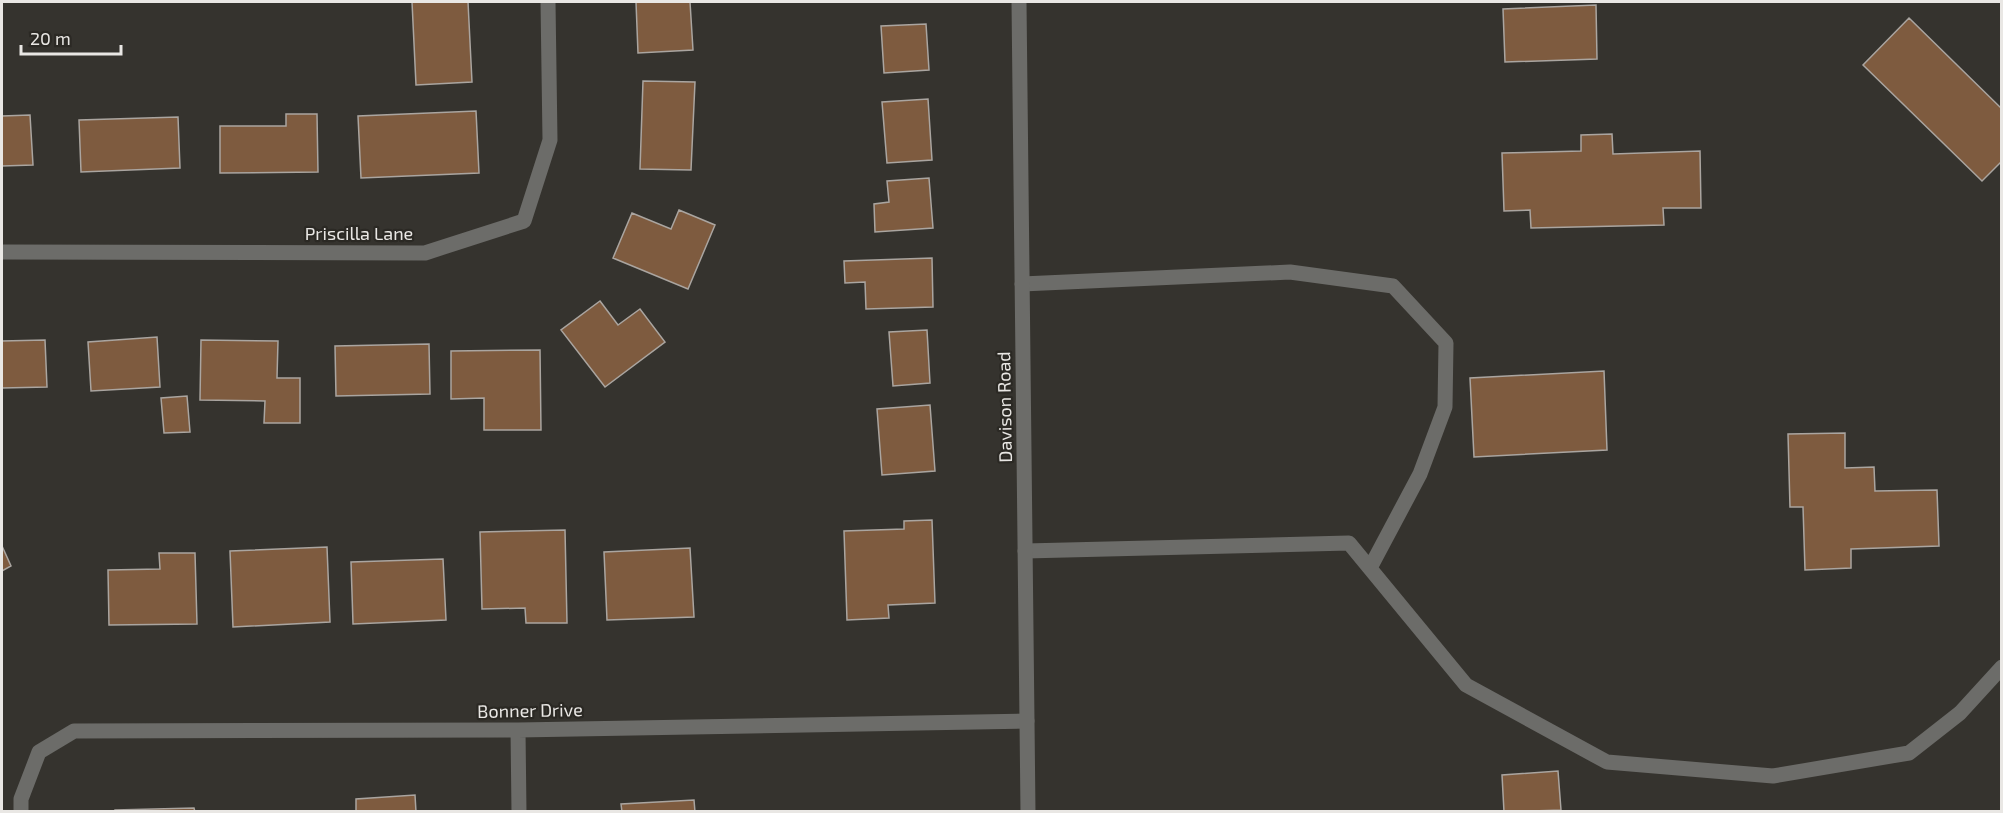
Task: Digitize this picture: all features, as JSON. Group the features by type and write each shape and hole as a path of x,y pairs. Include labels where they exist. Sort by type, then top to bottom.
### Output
{"street":[{"name":"Priscilla Lane","path":"2,252 425,253 524,221 550,140 548,2"},
{"name":"Davison Road","path":"1019,2 1028,812"},
{"path":"1022,284 1290,272 1393,286 1446,343 1445,407 1420,474 1370,568"},
{"path":"1025,551 1349,543 1466,685 1607,762 1773,776 1909,753 1960,713 2001,668"},
{"name":"Bonner Drive","path":"21,812 21,799 39,752 74,731 518,730 1027,721"},
{"path":"518,730 519,812"}],"building":[{"path":"412,2 468,2 472,82 416,85"},
{"path":"636,2 690,2 693,50 638,53"},
{"path":"1596,5 1597,59 1505,62 1503,9"},
{"path":"1909,18 2002,109 2002,161 1982,181 1863,65"},
{"path":"926,24 929,70 884,73 881,26"},
{"path":"643,81 695,82 691,170 640,169"},
{"path":"928,99 932,160 887,163 882,102"},
{"path":"476,111 479,173 361,178 358,116"},
{"path":"286,114 317,114 318,172 220,173 220,126 286,126"},
{"path":"30,115 33,165 2,166 2,116"},
{"path":"178,117 180,168 81,172 79,120"},
{"path":"1612,134 1613,154 1700,151 1701,208 1663,208 1664,225 1531,228 1530,210 1504,211 1502,153 1581,151 1581,135"},
{"path":"929,178 933,228 875,232 874,204 889,202 887,181"},
{"path":"679,210 715,225 688,289 613,258 632,213 671,229"},
{"path":"932,258 933,307 866,309 865,282 845,283 844,261"},
{"path":"600,301 618,325 640,309 665,342 605,387 561,330"},
{"path":"927,330 930,383 893,386 889,332"},
{"path":"157,337 160,387 91,391 88,342"},
{"path":"45,340 47,387 2,388 2,341"},
{"path":"201,340 278,341 277,378 300,378 300,423 264,423 265,401 200,400"},
{"path":"429,344 430,394 336,396 335,346"},
{"path":"540,350 541,430 484,430 484,398 451,399 451,351"},
{"path":"1604,371 1607,450 1474,457 1470,378"},
{"path":"187,396 190,432 164,433 161,398"},
{"path":"930,405 935,471 882,475 877,409"},
{"path":"1845,433 1845,468 1874,467 1875,491 1937,490 1939,546 1851,549 1851,568 1805,570 1803,507 1790,507 1788,434"},
{"path":"932,520 935,603 888,605 889,618 847,620 844,531 904,529 904,521"},
{"path":"565,530 567,623 526,623 525,608 482,609 480,532"},
{"path":"2,546 11,566 2,571"},
{"path":"327,547 330,622 233,627 230,551"},
{"path":"690,548 694,617 607,620 604,552"},
{"path":"159,553 195,553 197,624 109,625 108,570 160,569"},
{"path":"443,559 446,620 353,624 351,562"},
{"path":"1558,771 1561,810 1504,812 1502,775"},
{"path":"415,795 416,812 356,812 356,799"},
{"path":"694,800 695,812 622,812 621,804"},
{"path":"194,808 195,812 115,812 115,810"}]}
